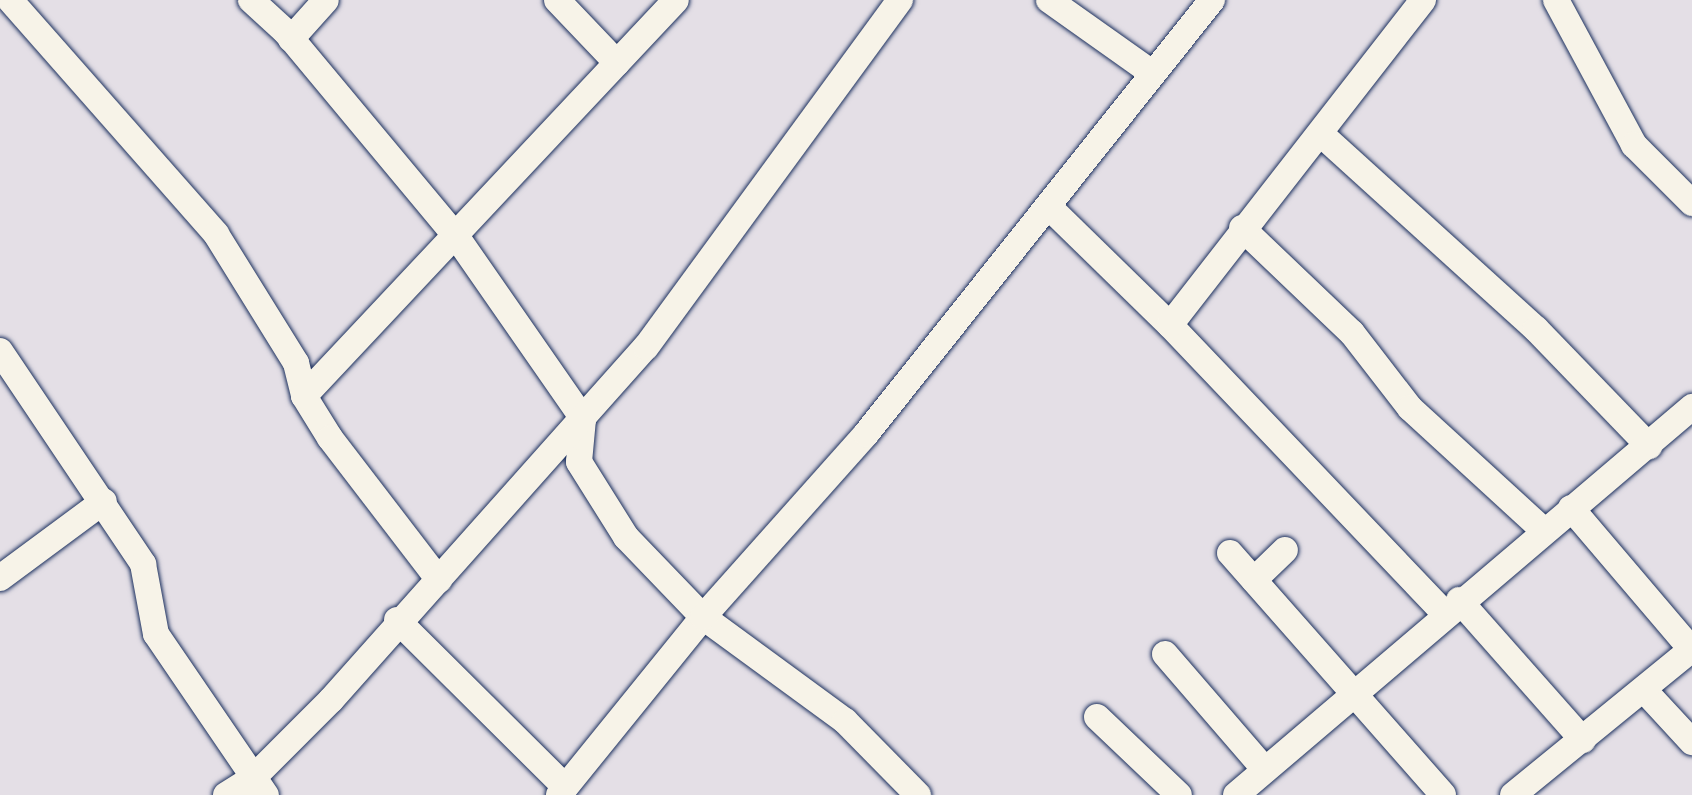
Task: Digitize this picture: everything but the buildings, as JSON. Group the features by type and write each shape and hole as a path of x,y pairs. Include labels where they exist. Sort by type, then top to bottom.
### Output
{"street":[{"path":"10,0 216,234 296,363 304,396 439,580"},
{"path":"251,0 291,39 456,236 583,419 579,462 626,537 703,617 845,721 906,791"},
{"path":"291,39 326,0"},
{"path":"557,0 617,63"},
{"path":"304,396 676,0"},
{"path":"226,795 259,787 397,620 439,580 646,347 900,0"},
{"path":"1049,0 1152,73"},
{"path":"397,620 562,791 703,617 866,434 1212,0"},
{"path":"1170,325 1242,228 1321,134 1423,0"},
{"path":"1556,0 1634,145 1692,203"},
{"path":"1321,134 1536,329 1649,446"},
{"path":"1049,207 1170,325 1583,740"},
{"path":"1242,228 1352,333 1410,408 1543,530"},
{"path":"0,351 104,501 143,564 156,634 259,787"},
{"path":"1165,654 1250,787 1451,607 1649,446 1692,407"},
{"path":"0,578 104,501"},
{"path":"1514,795 1692,649 1571,508"},
{"path":"1254,580 1285,550"},
{"path":"1230,554 1443,795"},
{"path":"1644,690 1692,742"},
{"path":"1097,717 1179,795"}]}
